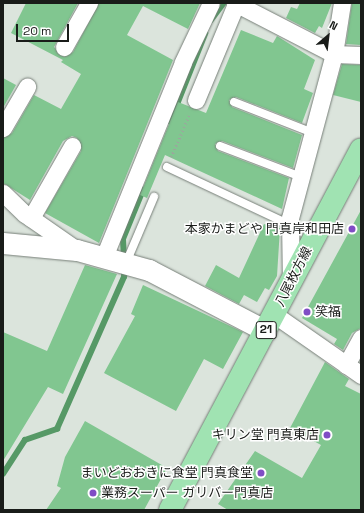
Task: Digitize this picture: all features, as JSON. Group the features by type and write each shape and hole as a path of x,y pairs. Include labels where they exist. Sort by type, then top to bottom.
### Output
{"main road":[{"name":"八尾枚方線","path":"170,510 361,150"}],"street":[{"path":"64,47 89,3"},
{"path":"104,257 183,62 211,3"},
{"path":"239,5 264,3"},
{"path":"291,283 290,225 301,177 334,54 342,3"},
{"path":"239,5 334,54 361,55"},
{"path":"196,100 239,5"},
{"path":"3,128 27,87"},
{"path":"31,218 72,146"},
{"path":"3,193 31,218 77,250"},
{"path":"3,243 77,250 149,270 270,323 346,364 361,375"},
{"path":"346,364 361,338"}],"lane":[{"path":"234,102 313,133"},
{"path":"220,146 301,177"},
{"path":"167,167 290,225"},
{"path":"126,263 154,198"}],"path":[{"path":"167,167 196,100"}],"building":[{"path":"26,3 78,3 54,47 64,57 73,52 99,3 200,3 188,29 143,6 127,35 173,60 99,243 45,213 81,151 77,138 72,136 63,141 30,200 3,183 3,138 12,133 34,95 61,109 81,74 61,62 63,60 11,33"},
{"path":"300,3 332,3 322,28 319,26 315,33 286,18 291,7 297,9"},
{"path":"352,3 361,3 361,45 346,44"},
{"path":"241,30 273,43 277,36 315,60 304,89 313,93 302,123 236,97 229,100 232,107 302,135 293,168 222,141 215,144 218,151 289,178 282,209 165,155 147,198 140,195 178,102 206,113"},
{"path":"342,64 361,65 361,102 333,95"},
{"path":"3,78 16,85 3,108"},
{"path":"361,210 361,328 352,333 343,350 334,344 337,339 302,318"},
{"path":"264,224 280,228 277,276 269,290 265,288 257,302 244,295 239,304 205,286 216,265 239,278"},
{"path":"85,265 117,274 63,394 48,387 3,461 3,332 47,351"},
{"path":"143,285 243,332 223,369 204,359 176,411 104,373 135,316 131,314"},
{"path":"325,362 349,379 345,386 361,394 361,510 228,510 218,504 255,451 302,478 321,445 290,428"},
{"path":"85,421 167,468 144,510 46,510 61,488 57,486 65,457"}],"waterway":[{"path":"211,20 224,3"},
{"path":"170,122 205,34"},
{"path":"124,259 123,239 143,190"},
{"path":"3,474 25,440 57,429 124,277 124,268"}],"place":[{"name":"本家かまどや 門真岸和田店","path":"352,229"},
{"name":"笑福","path":"307,312"},
{"name":"キリン堂 門真東店","path":"327,435"},
{"name":"まいどおおきに食堂 門真食堂","path":"261,473"},
{"name":"業務スーパー ガリバー門真店","path":"93,493"}]}
